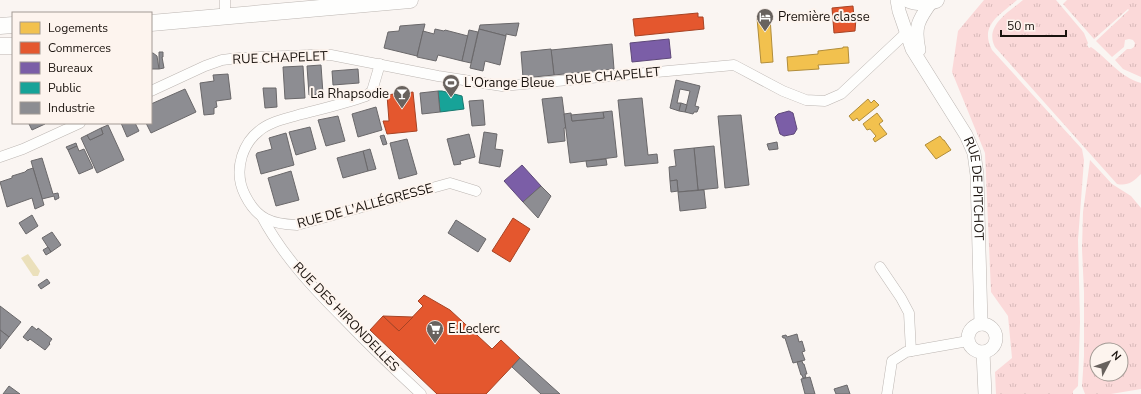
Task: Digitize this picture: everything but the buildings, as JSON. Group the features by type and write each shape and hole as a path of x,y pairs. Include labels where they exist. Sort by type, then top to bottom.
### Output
{"main road":[{"path":"152,23 410,0"},
{"path":"909,0 914,2 934,1"},
{"path":"152,20 168,22"},
{"path":"152,28 168,22"},
{"path":"0,46 12,46"}],"street":[{"path":"225,0 225,17"},
{"name":"RUE DE PITCHOT","path":"897,0 912,49 966,136 974,154 977,175 981,324"},
{"path":"923,66 916,36 919,22 923,13 934,1"},
{"name":"RUE CHAPELET","path":"152,91 205,66 222,60 238,58 332,55 438,76 502,86 734,65 783,91 806,100 825,101 841,94 906,33"},
{"name":"RUE DE L'ALLÉGRESSE","path":"380,64 372,91 366,96 276,122 259,131 250,141 243,152 239,166 240,180 244,193 252,208 262,217 273,222 297,226 450,183 476,191"},
{"path":"0,157 23,149 78,124"},
{"name":"RUE DES HIRONDELLES","path":"262,217 278,243 312,286 375,351 421,394"},
{"path":"880,267 901,298 909,313 911,351"},
{"path":"981,324 989,326 995,333 996,337 994,346 991,349 979,352 972,348 968,341 968,336 972,328 981,324"},
{"path":"887,394 892,361 906,352 968,341"},
{"path":"983,352 985,394"}],"green space":[{"path":"984,0 1017,0 993,21 990,27 988,34 992,50 1082,149 1084,160 1078,240 1080,322 1078,386 1073,391 1073,394 996,394 995,372 1012,358 1008,316 991,292 985,153 952,72 958,31"},
{"path":"1023,0 1056,0 1084,33 1089,48 1091,47 1127,77 1141,83 1141,174 1133,181 1127,184 1117,184 995,47 992,39 995,26 1005,15"},
{"path":"1067,0 1141,0 1141,77 1123,69 1115,60 1127,49 1134,47 1135,43 1133,40 1125,40 1124,47 1112,57 1096,41 1129,10 1128,9 1094,39 1063,4"},
{"path":"1090,160 1112,184 1131,196 1141,208 1141,389 1111,394 1085,394 1082,386 1084,356 1084,292 1082,249 1083,212"}],"shaded area":[{"path":"28,254 40,271 38,276 33,276 21,258"}],"place":[{"name":"Première classe","path":"765,32"},
{"name":"L'Orange Bleue","path":"451,98"},
{"name":"La Rhapsodie","path":"402,109"},
{"name":"E.Leclerc","path":"435,344"}]}
